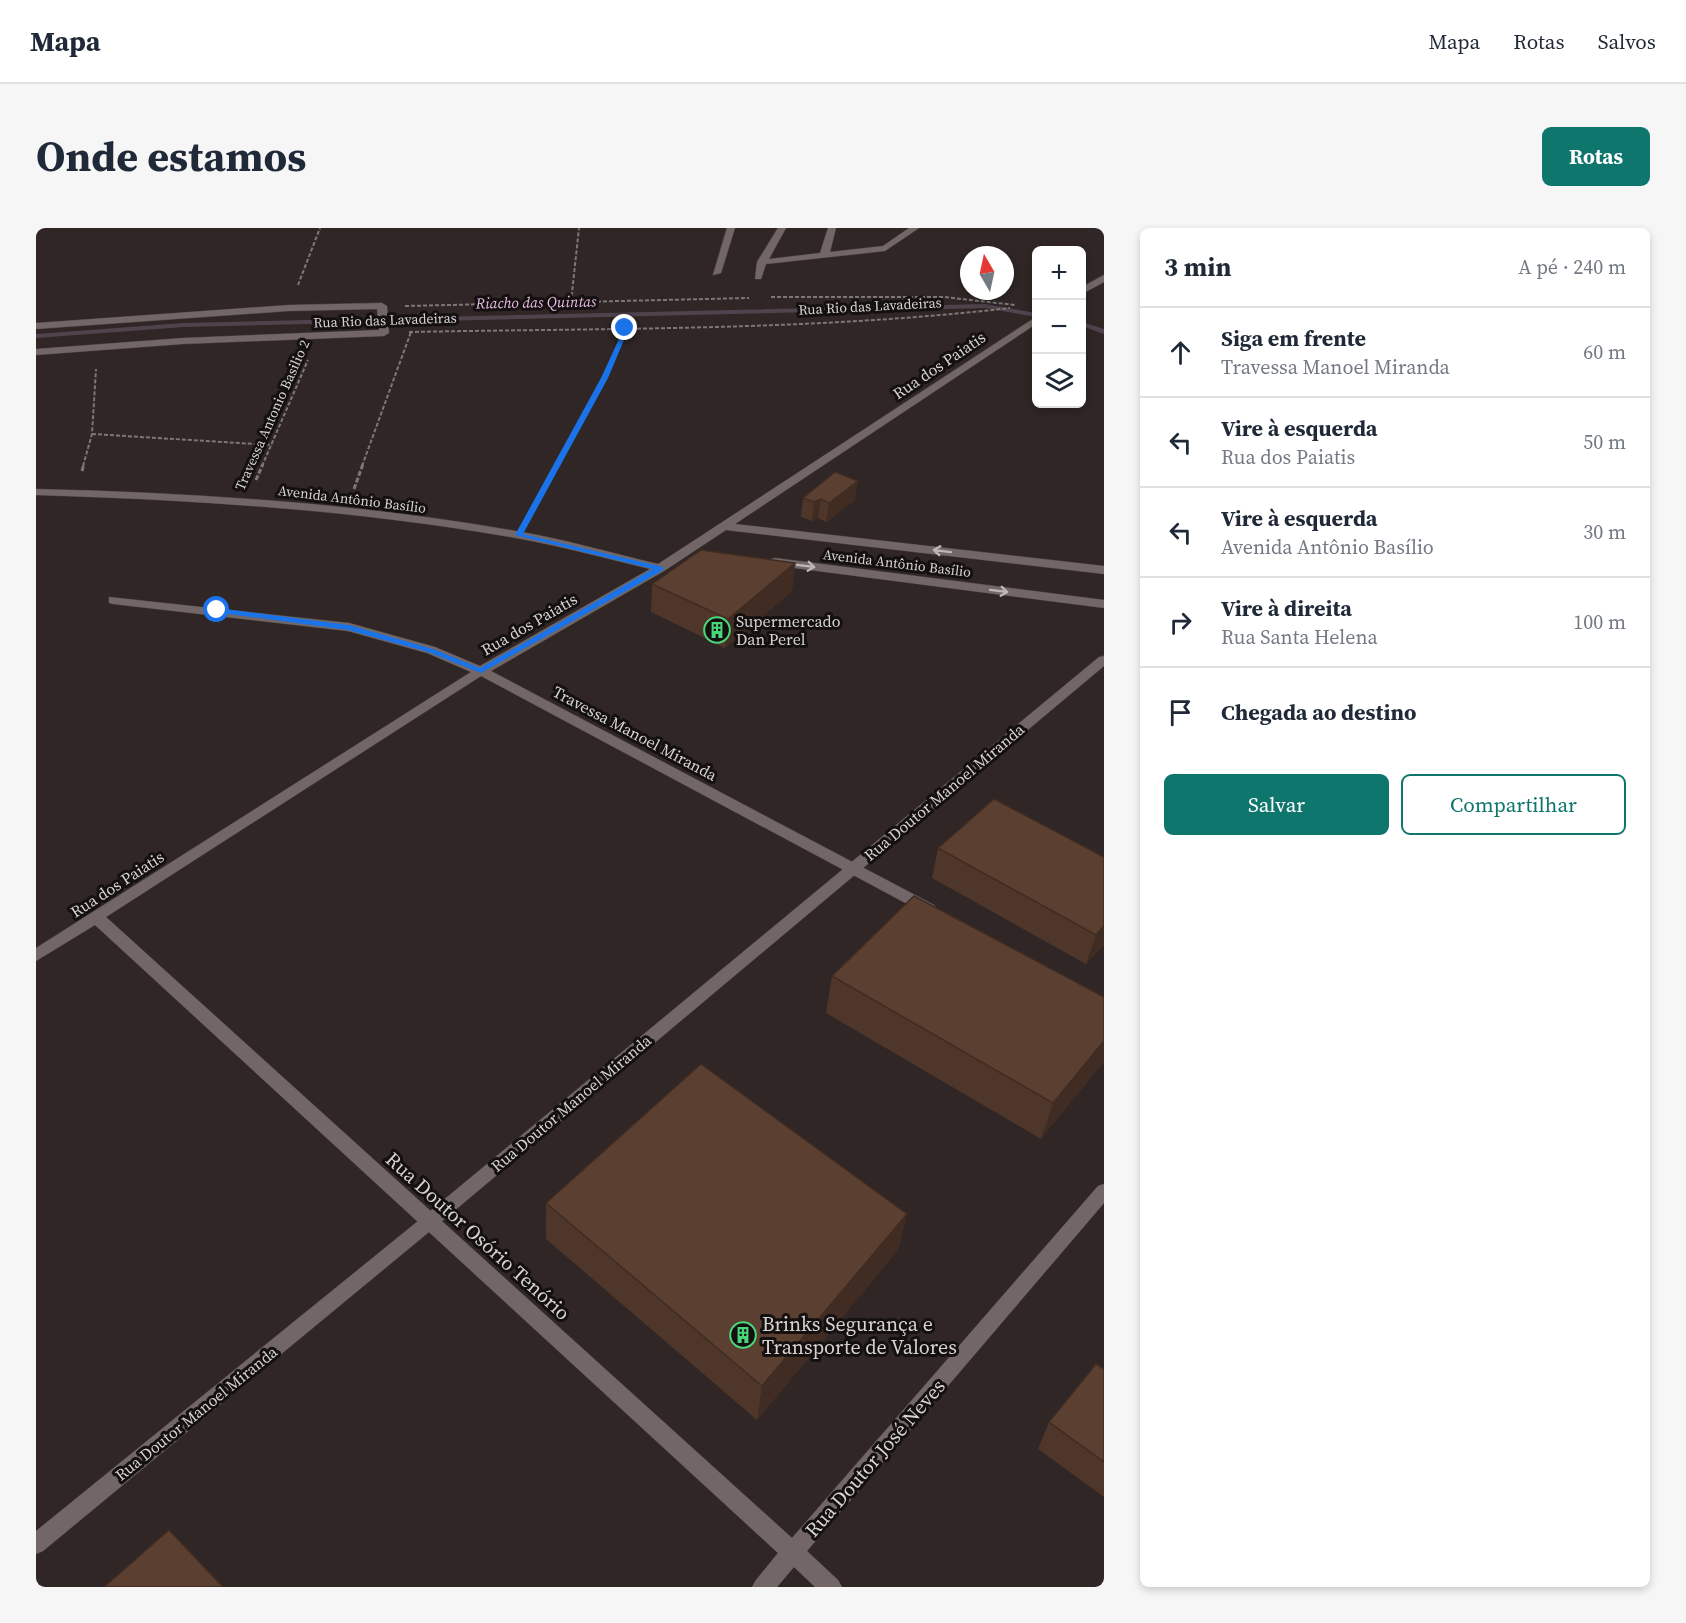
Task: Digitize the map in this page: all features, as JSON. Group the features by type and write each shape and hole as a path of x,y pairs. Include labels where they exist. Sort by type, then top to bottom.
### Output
{"street":[{"path":"716,273 731,228"},
{"path":"758,277 762,262 782,228"},
{"path":"825,255 832,228"},
{"path":"762,262 885,248 915,228"},
{"path":"1086,289 1104,278"},
{"name":"Rua Rio das Lavadeiras","path":"36,326 289,308 382,309"},
{"path":"382,309 384,333"},
{"name":"Rua dos Paiatis","path":"36,955 481,671 660,568 1032,323"},
{"name":"Rua Rio das Lavadeiras","path":"36,352 384,333"},
{"name":"Avenida Antônio Basílio","path":"36,492 245,502 346,511 519,535 660,568"},
{"name":"Avenida Antônio Basílio","path":"725,526 1104,570"},
{"path":"686,551 709,554"},
{"name":"Avenida Antônio Basílio","path":"757,560 1104,604"},
{"name":"Travessa Manoel Miranda","path":"113,600 349,627 430,650 481,671 854,867 937,914"},
{"name":"Rua Doutor Manoel Miranda","path":"36,1544 429,1222 1104,660"},
{"name":"Rua Doutor Osório Tenório","path":"96,917 831,1587"},
{"name":"Rua Doutor José Neves","path":"763,1587 1104,1191"}],"path":[{"path":"289,308 320,228"},
{"path":"571,302 579,228"},
{"name":"Rua Rio das Lavadeiras","path":"384,333 833,323 930,317 1023,307 944,297 762,298"},
{"name":"Rua Rio das Lavadeiras","path":"382,309 750,298"},
{"path":"519,535 605,378 625,328"},
{"path":"346,511 411,332"},
{"name":"Travessa Antonio Basilio 2","path":"245,502 318,336"},
{"path":"77,493 92,434 98,347"},
{"path":"92,434 272,445"}],"building":[{"path":"835,472 858,481 829,503 821,499 814,502 803,498"},
{"path":"701,550 795,563 728,619 652,584"},
{"path":"994,799 1104,857 1104,926 1096,935 938,848"},
{"path":"914,896 1104,997 1104,1041 1053,1103 832,976"},
{"name":"Brinks Segurança e Transporte de Valores","path":"701,1064 907,1214 762,1386 546,1203"},
{"path":"1096,1364 1104,1369 1104,1462 1049,1422"},
{"path":"169,1530 223,1587 104,1587"}],"waterway":[{"name":"Riacho das Quintas","path":"36,336 184,325 985,306 1032,314"},
{"name":"Riacho das Quintas","path":"1086,325 1104,332"}],"place":[{"name":"Supermercado Dan Perel","path":"717,630"},
{"name":"Brinks Segurança e Transporte de Valores","path":"743,1335"}],"route":[{"path":"217,610 349,627 430,650 481,671 660,568 519,535 605,378 625,328"}]}
